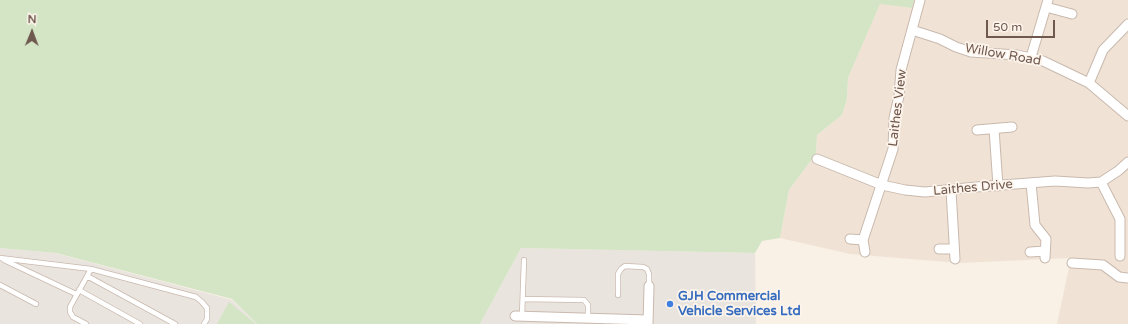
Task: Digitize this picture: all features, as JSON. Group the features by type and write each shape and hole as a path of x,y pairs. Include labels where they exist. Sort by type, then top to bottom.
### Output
{"street":[{"name":"Laithes View","path":"863,240 893,149 894,118 899,96 901,70 920,0"},
{"path":"1031,58 1047,4 1072,14"},
{"name":"Willow Road","path":"912,30 940,39 971,52 1006,54 1044,61 1089,83 1128,116"},
{"path":"1089,83 1103,50 1126,30"},
{"path":"977,130 1012,127"},
{"path":"994,128 998,186"},
{"name":"Laithes Drive","path":"817,159 882,185 905,190 925,192 1055,181 1088,183 1101,182"},
{"path":"1123,253 1120,219 1101,182 1118,171 1128,162"},
{"path":"1030,252 1045,255 1046,239 1035,225 1031,183"},
{"path":"951,190 955,259"},
{"path":"850,239 863,240 865,252"},
{"path":"939,249 954,248"},
{"path":"1072,263 1103,265 1119,277 1128,278"},
{"path":"519,316 546,320 648,322 649,286"}],"lane":[{"path":"1,258 91,269 196,297 207,308 207,319 204,324"},
{"path":"1,258 78,292 140,324"},
{"path":"519,316 523,299 524,260"},
{"path":"618,295 618,274 621,269 626,266 643,267 647,270 649,274 649,286"},
{"path":"86,324 73,317 70,312 70,307 91,269"},
{"path":"87,276 175,324"},
{"path":"0,285 36,304"},
{"path":"523,299 584,300 588,305 592,320"}],"shaded area":[{"path":"914,0 1128,0 1128,324 1057,324 1071,258 959,263 850,254 780,238 789,190 816,154 817,135 842,115 847,99 848,78 880,3 911,8"},
{"path":"0,248 55,253 232,300 257,324 0,324"},
{"path":"521,248 755,253 756,324 480,324"}],"green space":[{"path":"0,0 914,0 912,8 880,4 848,78 847,99 842,115 817,135 816,154 789,190 780,238 762,241 755,253 521,248 480,324 257,324 232,299 56,253 0,248"},
{"path":"229,302 256,324 217,324"}],"place":[{"name":"GJH Commercial Vehicle Services Ltd","path":"670,304"}]}
